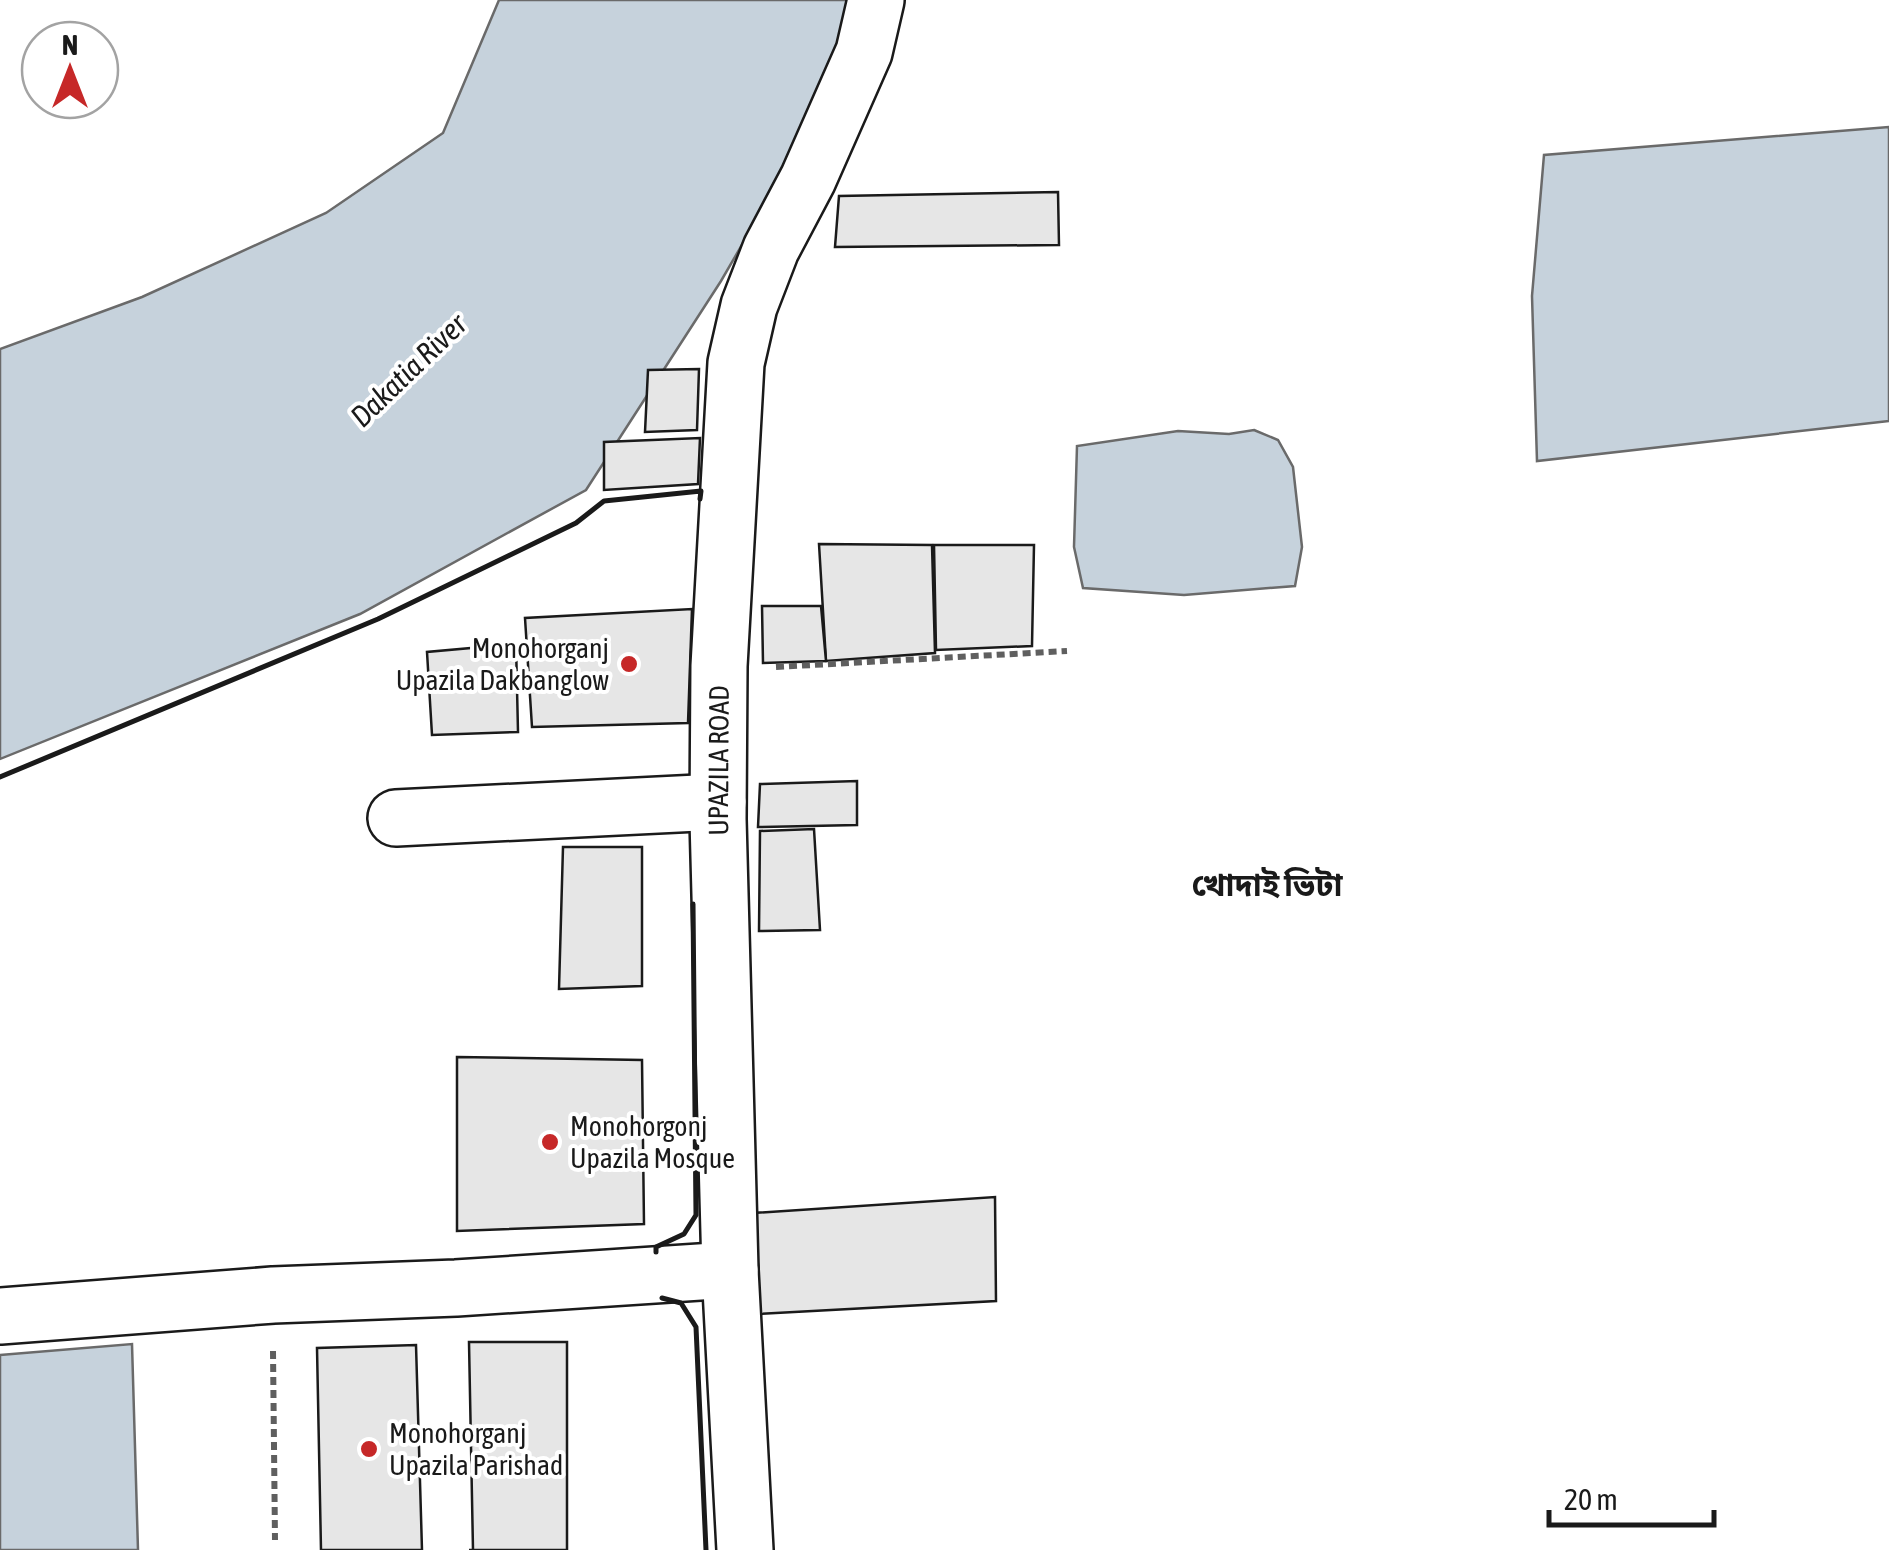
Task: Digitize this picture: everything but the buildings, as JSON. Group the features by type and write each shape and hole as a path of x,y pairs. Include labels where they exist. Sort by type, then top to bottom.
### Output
{"street":[{"name":"UPAZILA ROAD","path":"745,1550 730,1270 718,802 719,666 736,362 749,306 771,249 808,180 864,52 876,0"},
{"path":"396,818 718,802"},
{"path":"0,1316 272,1295 730,1270"}],"path":[{"path":"719,666 754,668 1066,651"},
{"path":"272,1295 275,1540"}],"water":[{"name":"Dakatia River","path":"499,0 848,0 831,67 794,155 721,281 586,490 360,614 0,759 0,349 142,297 326,213 443,133"},
{"path":"1889,127 1889,421 1537,461 1532,296 1544,155"},
{"path":"1254,430 1278,440 1293,467 1302,547 1295,586 1184,595 1083,588 1074,547 1077,446 1178,431 1229,434"},
{"path":"132,1344 138,1550 0,1550 0,1355"}],"wall":[{"path":"0,777 378,619 576,523 604,501 701,491 700,499"},
{"path":"656,1252 656,1247 684,1234 696,1215 693,904"},
{"path":"662,1298 681,1303 696,1327 706,1550"}],"place":[{"name":"Monohorganj Upazila Dakbanglow","path":"629,664"},
{"name":"Monohorgonj Upazila Mosque","path":"550,1142"},
{"name":"Monohorganj Upazila Parishad","path":"369,1449"}],"district":[{"name":"খোদাই ভিটা","path":"1267,884"}]}
